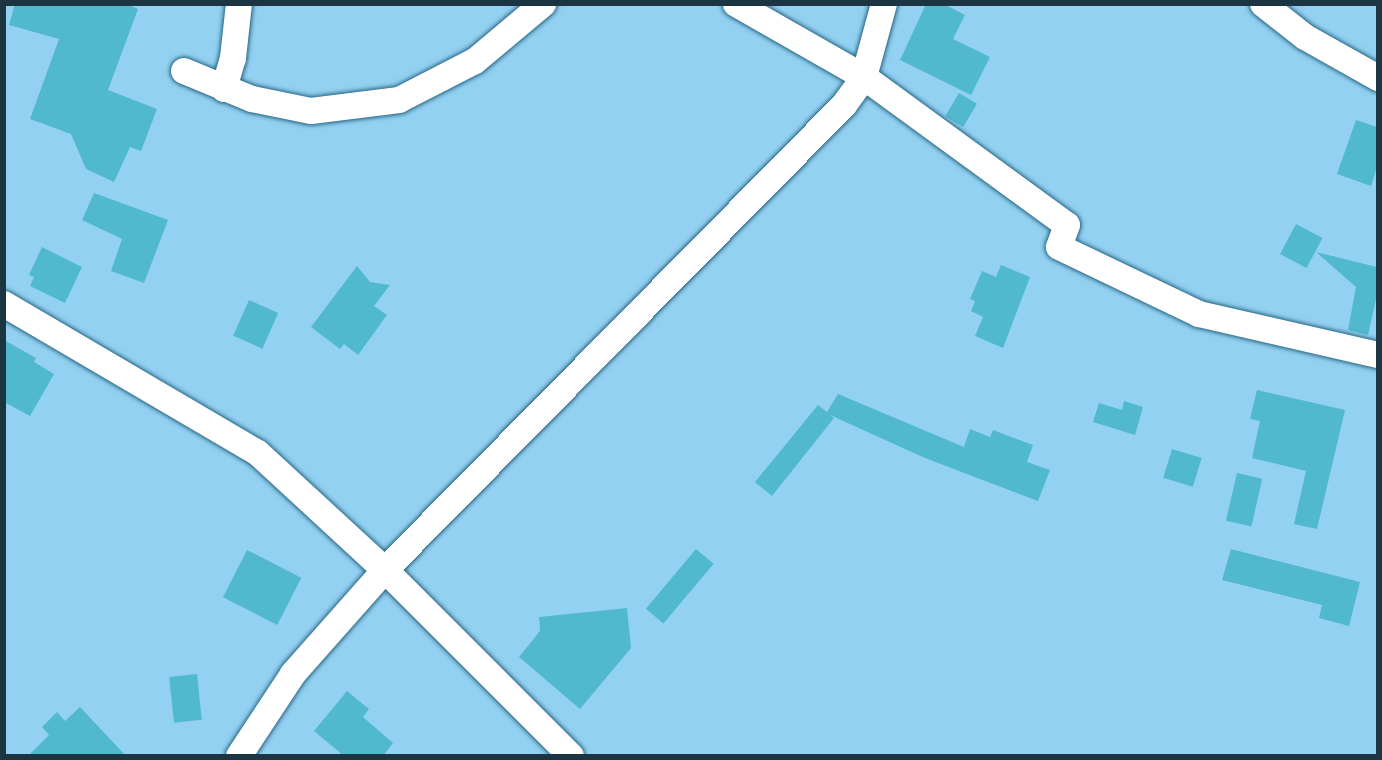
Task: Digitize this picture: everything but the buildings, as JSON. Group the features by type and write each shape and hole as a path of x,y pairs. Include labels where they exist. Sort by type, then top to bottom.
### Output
{"street":[{"path":"224,89 233,58 239,4"},
{"path":"184,70 252,99 311,111 399,100 475,61 543,4"},
{"path":"736,4 864,77 1067,225 1059,247 1199,314 1377,355"},
{"path":"239,756 293,674 385,570 844,105 864,77 884,4"},
{"path":"1263,4 1305,37 1377,78"},
{"path":"4,304 258,453 385,570 571,756"}]}
